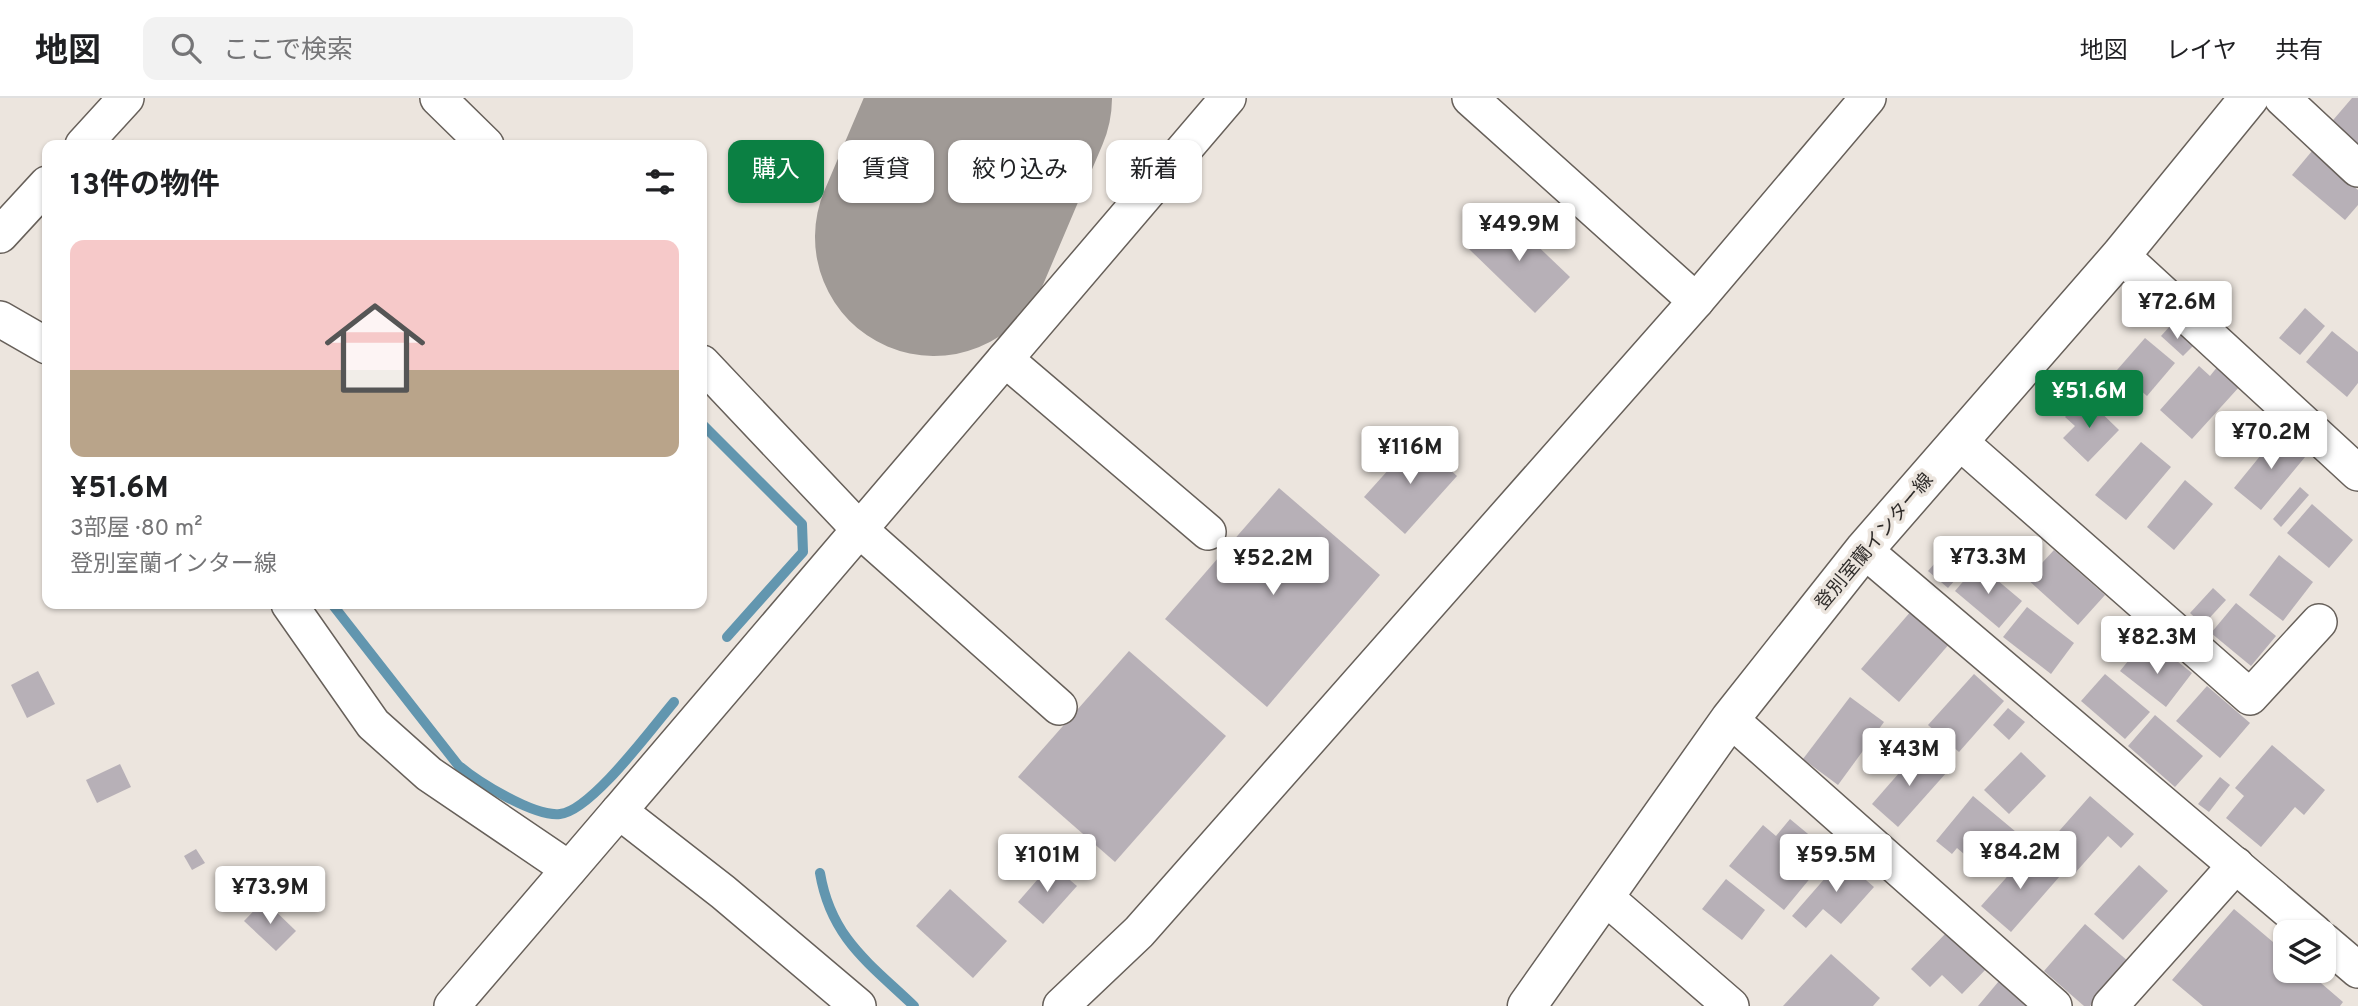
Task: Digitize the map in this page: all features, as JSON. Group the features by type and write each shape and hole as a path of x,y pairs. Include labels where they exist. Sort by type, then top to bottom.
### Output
{"main road":[{"name":"登別室蘭インター線","path":"1527,1006 1730,719 1864,550 2121,255 2249,98"}],"street":[{"path":"88,140 126,98"},
{"path":"438,98 481,140"},
{"path":"452,1006 1228,98"},
{"path":"1061,1006 1139,932 1696,301 1868,98"},
{"path":"2283,98 2358,169"},
{"path":"1481,102 1696,301"},
{"path":"0,236 42,190"},
{"path":"2121,255 2358,473"},
{"path":"0,319 42,343"},
{"path":"1005,359 1208,532"},
{"path":"707,368 860,530 1059,706"},
{"path":"1960,442 2250,696 2319,622"},
{"path":"1864,550 2300,920"},
{"path":"293,609 373,723 429,774 569,869"},
{"path":"1730,719 2054,1006"},
{"path":"619,811 723,892 858,1006"},
{"path":"2110,1006 2236,865"},
{"path":"1604,896 1731,1006"},
{"path":"2336,951 2358,970"}],"building":[{"path":"2352,98 2358,98 2358,149 2328,126"},
{"path":"2312,151 2358,190 2358,205 2345,220 2292,175"},
{"path":"1503,213 1570,277 1535,313 1469,249"},
{"path":"2305,308 2325,326 2300,355 2279,338"},
{"path":"2171,325 2194,345 2183,356 2161,336"},
{"path":"2332,331 2358,352 2358,383 2347,397 2306,362"},
{"path":"2145,338 2175,363 2147,396 2117,370"},
{"path":"2199,366 2210,376 2218,366 2240,386 2192,439 2160,410"},
{"path":"2085,397 2119,430 2088,462 2063,438 2075,426 2065,417"},
{"path":"2290,435 2310,451 2261,510 2234,488 2274,439 2282,446"},
{"path":"1416,439 1457,476 1405,534 1364,497"},
{"path":"2141,442 2171,467 2126,520 2095,495"},
{"path":"2185,480 2213,504 2174,550 2147,527"},
{"path":"2300,487 2309,495 2281,527 2273,519"},
{"path":"1279,488 1380,575 1267,707 1165,619"},
{"path":"2312,504 2353,540 2329,568 2287,533"},
{"path":"1951,545 1971,562 1948,588 1928,571"},
{"path":"2054,550 2105,595 2078,625 2027,579"},
{"path":"2279,555 2313,582 2283,621 2249,595"},
{"path":"1978,564 2022,601 1999,628 1955,591"},
{"path":"2213,588 2226,600 2203,625 2190,613"},
{"path":"2236,603 2276,636 2251,666 2211,633"},
{"path":"2027,607 2074,643 2051,674 2003,637"},
{"path":"1912,610 1950,643 1899,702 1861,669"},
{"path":"2137,650 2154,663 2163,650 2192,673 2166,707 2120,671"},
{"path":"1129,651 1226,736 1115,862 1018,777"},
{"path":"38,671 55,704 27,718 11,685"},
{"path":"1974,674 2004,701 1959,752 1928,725"},
{"path":"2105,674 2150,712 2125,739 2081,701"},
{"path":"2207,686 2250,723 2220,758 2176,721"},
{"path":"1850,697 1884,722 1838,785 1803,759"},
{"path":"2008,708 2025,722 2009,740 1993,725"},
{"path":"2155,715 2203,756 2175,787 2128,746"},
{"path":"2272,745 2325,790 2304,815 2295,807 2261,847 2226,818 2244,796 2235,788"},
{"path":"1920,749 1947,772 1898,827 1872,804"},
{"path":"2021,752 2046,776 2009,814 1984,790"},
{"path":"120,764 131,787 97,803 86,780"},
{"path":"2220,777 2230,785 2209,812 2198,804"},
{"path":"1973,796 2022,837 1990,876 1957,848 1952,854 1936,841"},
{"path":"2090,796 2134,834 2121,848 2108,836 2075,873 2045,847"},
{"path":"1790,819 1831,853 1784,910 1729,866 1763,825 1776,836"},
{"path":"196,849 205,863 192,870 184,856"},
{"path":"2030,851 2060,876 2011,932 1981,906"},
{"path":"1847,853 1857,862 1852,868 1874,887 1841,924 1823,909 1806,928 1792,916"},
{"path":"1051,864 1077,886 1043,924 1018,902"},
{"path":"2139,865 2168,891 2123,940 2094,914"},
{"path":"1726,879 1765,910 1742,940 1702,909"},
{"path":"950,889 1007,941 973,978 916,926"},
{"path":"264,900 296,931 276,951 244,921"},
{"path":"2234,909 2273,942 2273,983 2321,983 2343,1002 2340,1006 2203,1006 2172,980"},
{"path":"2085,924 2129,962 2090,1006 2084,1006 2044,971"},
{"path":"1948,931 1987,968 1962,994 1942,975 1930,987 1911,969"},
{"path":"1831,954 1880,998 1873,1006 1783,1006"},
{"path":"1999,981 2028,1006 1978,1006"}],"waterway":[{"path":"707,429 802,524 803,552 727,637"},
{"path":"336,609 458,765 492,789 536,810 560,814 588,799 620,767 674,702"},
{"path":"820,873 833,915 854,948 914,1006"}],"runway":[{"path":"934,237 993,98"}]}
